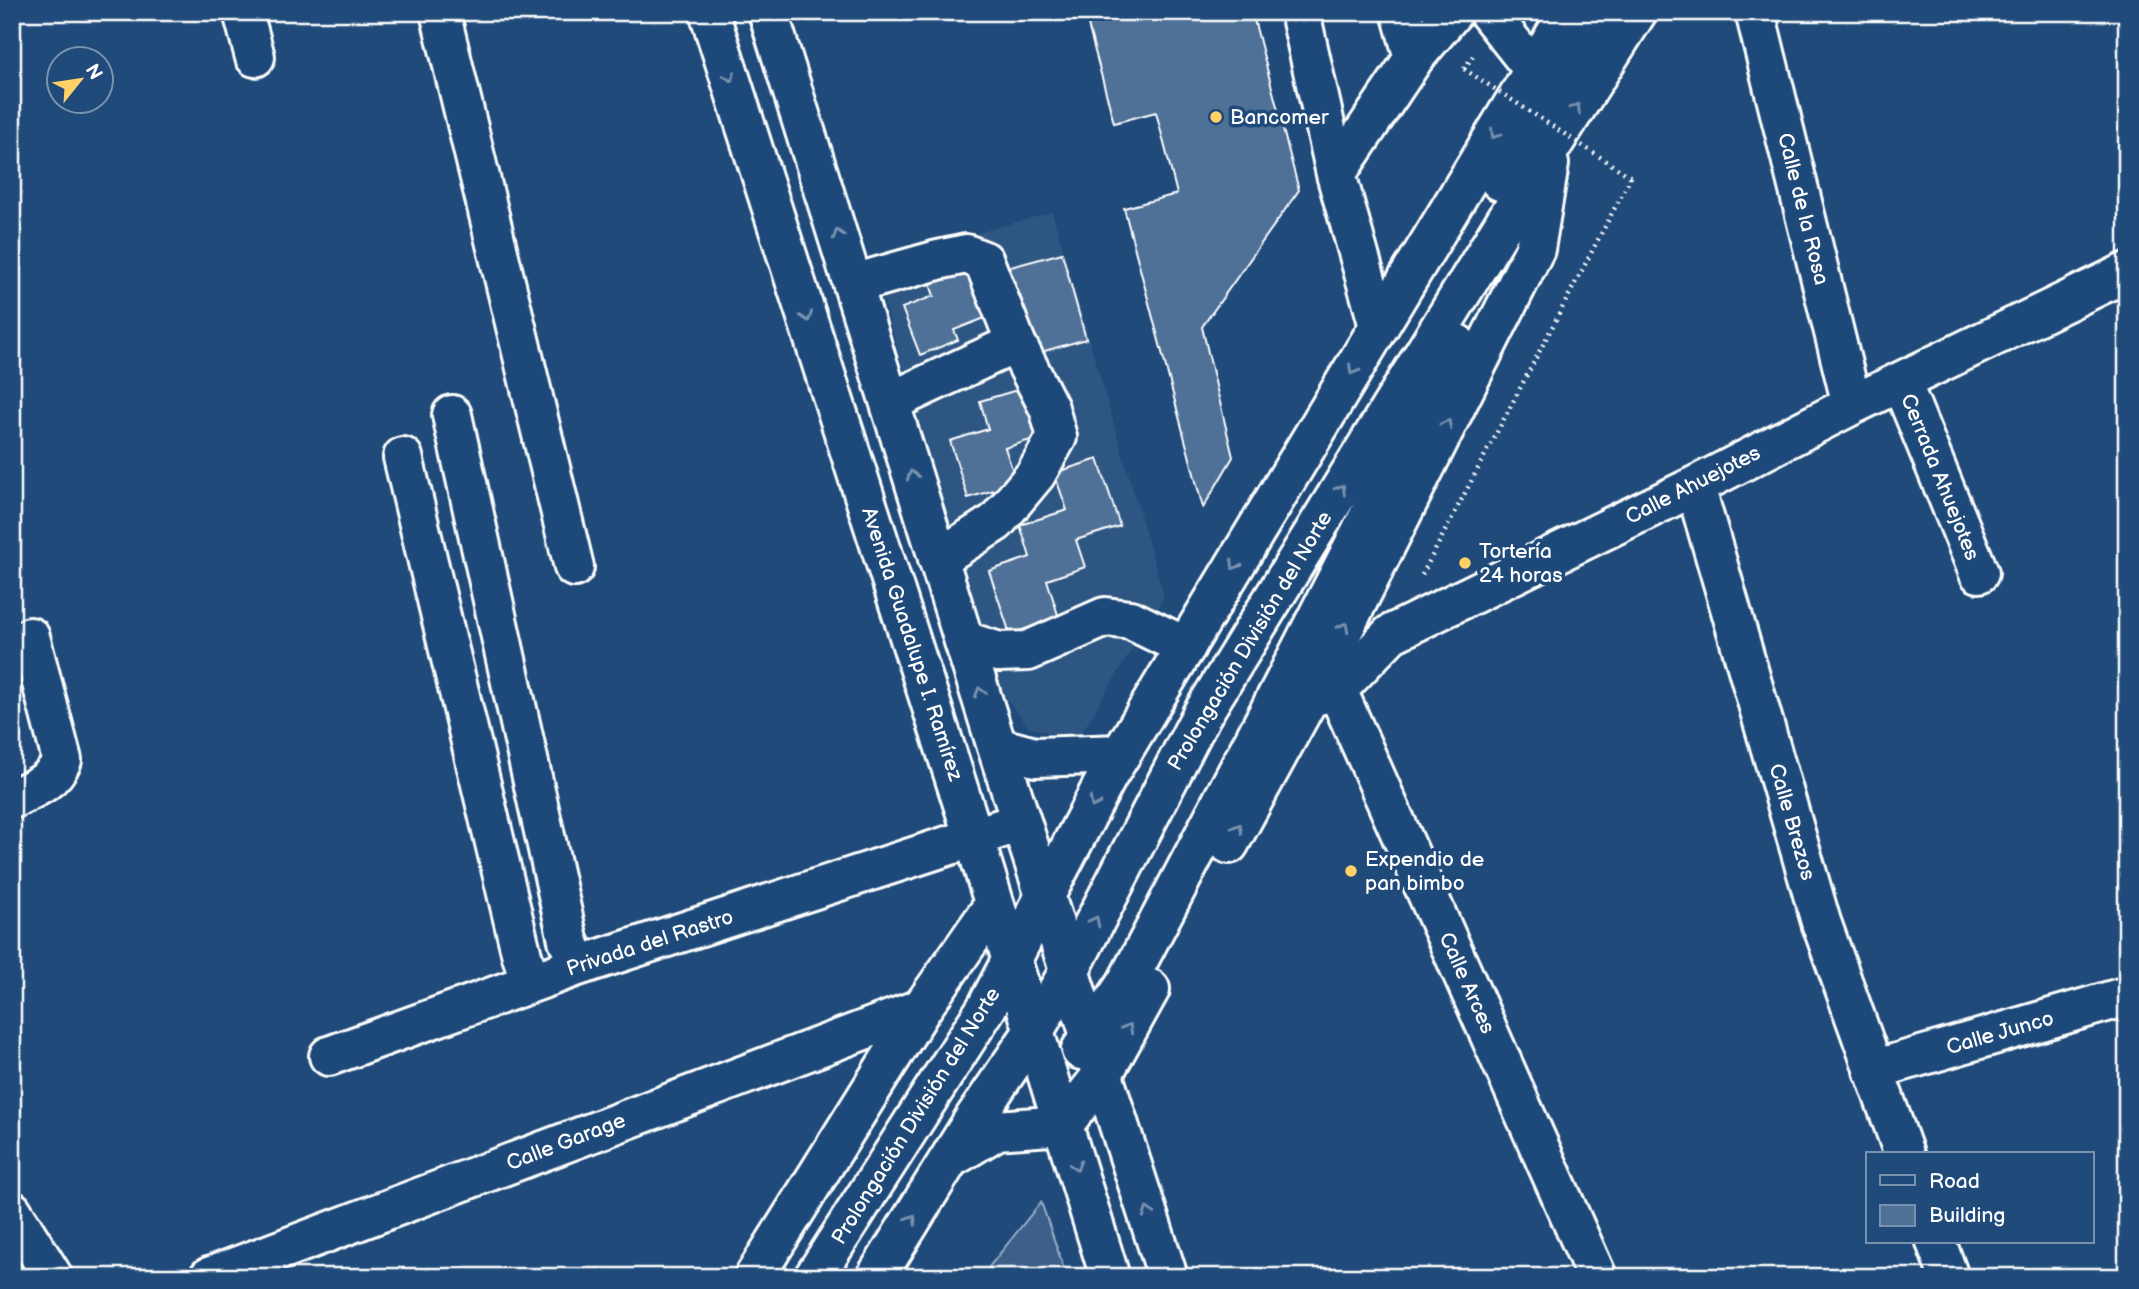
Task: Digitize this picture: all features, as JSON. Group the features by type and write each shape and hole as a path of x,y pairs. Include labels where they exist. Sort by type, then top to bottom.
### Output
{"main road":[{"path":"243,12 255,57"},
{"path":"440,12 574,568"},
{"name":"Avenida Guadalupe I. Ramírez","path":"709,12 974,838 1110,1277"},
{"path":"768,12 997,747 1168,1277"},
{"path":"1300,12 1336,174 1379,326"},
{"path":"1401,12 1414,58"},
{"path":"1336,174 1414,58 1453,12"},
{"path":"1488,12 1534,69"},
{"name":"Prolongación División del Norte","path":"814,1277 987,1007 1121,754 1569,12"},
{"path":"1052,1087 1091,1037 1126,984 1271,708 1496,268 1502,227 1492,194 1600,12"},
{"name":"Prolongación División del Norte","path":"876,1277 974,1119 1034,1031 1070,970 1201,716 1637,12"},
{"name":"Calle de la Rosa","path":"1755,12 1852,405"},
{"path":"951,1158 997,1130 1063,1125 1103,1074 1323,693 1535,249 1551,147"},
{"path":"853,284 966,254 984,261 1016,343 1049,408 1056,437 1036,474 996,522 938,559"},
{"name":"Calle Ahuejotes","path":"1271,708 1323,693 1391,635 1695,486 1852,405 2127,272"},
{"path":"890,402 1016,343"},
{"name":"Cerrada Ahuejotes","path":"1901,382 1979,573"},
{"path":"452,415 568,940 578,967"},
{"path":"403,457 531,984"},
{"name":"Calle Brezos","path":"1695,486 1821,922 1903,1152"},
{"path":"964,641 999,652 1028,651 1105,617 1131,620 1186,647"},
{"path":"12,799 41,785 57,772 62,760 30,637"},
{"name":"Calle Arces","path":"1323,693 1597,1277"},
{"path":"997,747 1035,757 1121,754"},
{"name":"Privada del Rastro","path":"329,1056 578,967 1021,822"},
{"path":"754,1277 922,1008 994,905"},
{"name":"Calle Junco","path":"1873,1070 2127,996"},
{"name":"Calle Garage","path":"209,1277 922,1008"},
{"path":"12,1211 53,1277"},
{"path":"1937,1244 1949,1277"}],"path":[{"path":"1391,635 1631,177 1464,69"}],"shaded area":[{"path":"1052,212 1164,596 1078,739 1030,728 1001,693 872,263"},
{"path":"1041,1202 1067,1277 981,1277"}],"building":[{"path":"1134,12 1252,12 1299,190 1202,327 1233,457 1203,508 1124,208 1177,194 1156,112 1114,123 1088,25"},
{"path":"1062,253 1086,339 1031,355 1007,268"},
{"path":"977,266 995,314 954,330 958,340 920,355 902,308 934,296 930,284"},
{"path":"1024,388 1040,437 1005,448 1017,483 968,498 950,441 988,429 980,401"},
{"path":"1098,459 1120,526 1076,540 1085,567 1047,580 1059,618 1010,634 989,571 1030,557 1020,525 1067,510 1054,473"}],"place":[{"name":"Bancomer","path":"1216,117"},
{"name":"Tortería 24 horas","path":"1465,563"},
{"name":"Expendio de pan bimbo","path":"1351,871"}]}
